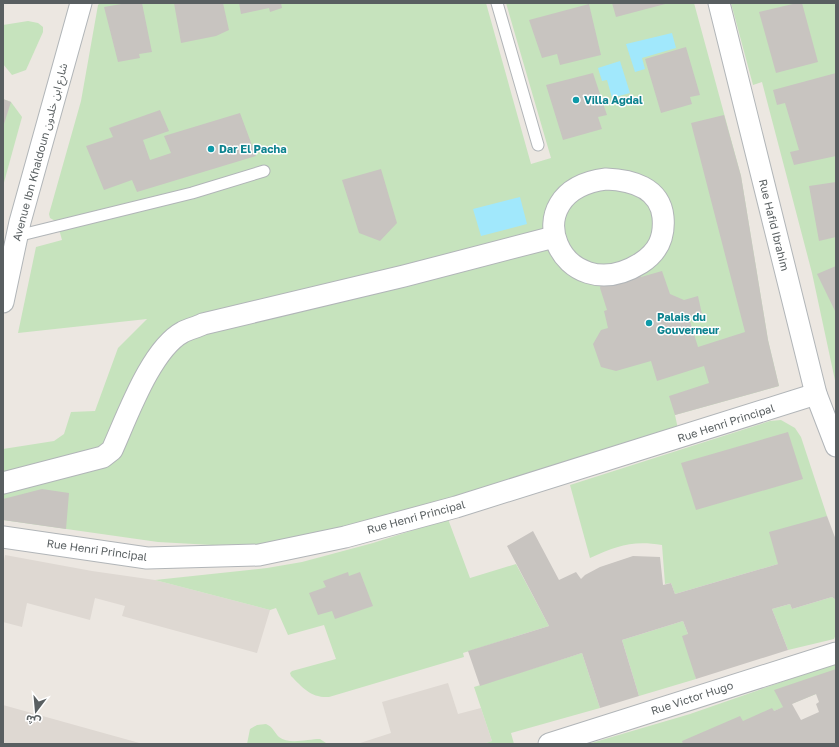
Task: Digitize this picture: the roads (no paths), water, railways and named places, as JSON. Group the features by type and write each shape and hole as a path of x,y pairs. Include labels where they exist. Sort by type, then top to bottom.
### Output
{"street":[{"name":"Avenue Ibn Khaldoun شارع ابن خلدون","path":"3,302 17,236 81,3"},
{"name":"Rue Hafid Ibrahim","path":"719,3 816,394 836,446"},
{"path":"616,179 638,184 651,192 660,204 662,211 663,228 656,252 638,264 612,273 590,273 576,268 559,250 554,237 553,221 558,207 573,191 596,180 616,179"},
{"path":"3,483 102,457 112,450 149,370 165,347 182,332 203,324 388,280 554,237"},
{"name":"Rue Henri Principal","path":"3,537 147,558 258,555 344,537 456,507 816,394"},
{"name":"Rue Victor Hugo","path":"549,744 836,653"}],"lane":[{"path":"497,3 538,145"},
{"path":"17,236 192,193 264,171"}],"water":[{"path":"672,33 676,48 642,58 645,69 635,72 626,44"},
{"path":"620,61 630,93 612,98 607,80 602,81 598,68"},
{"path":"520,197 527,224 481,236 473,209"}],"place":[{"name":"Villa Agdal","path":"576,100"},
{"name":"Dar El Pacha","path":"211,149"},
{"name":"Palais du Gouverneur","path":"649,323"}]}
